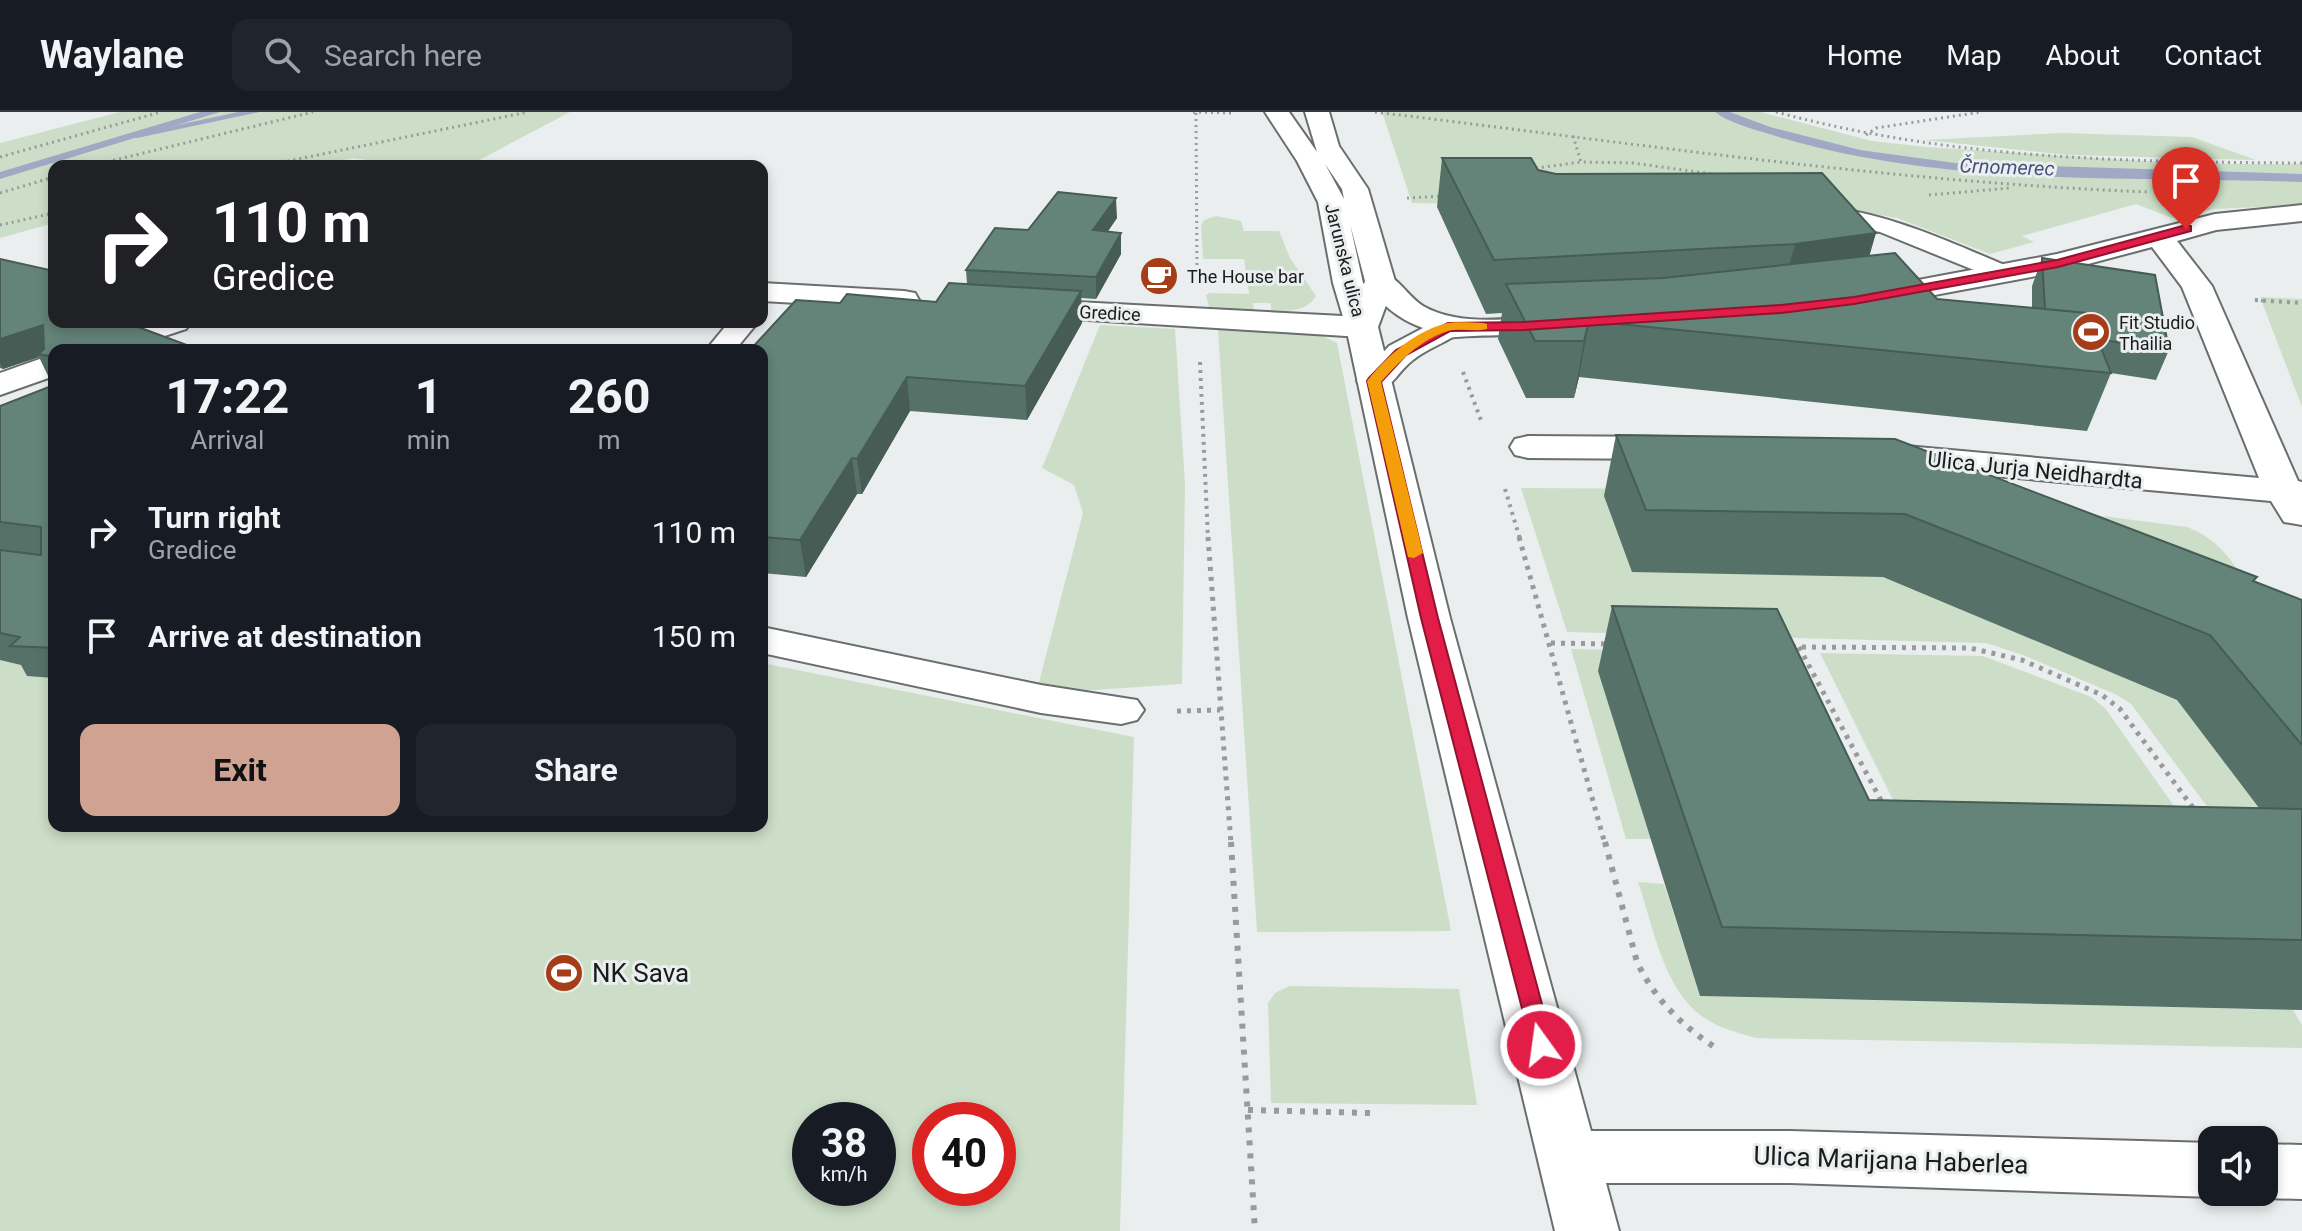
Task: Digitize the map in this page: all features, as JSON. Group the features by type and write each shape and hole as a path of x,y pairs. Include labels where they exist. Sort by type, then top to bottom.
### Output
{"street":[{"name":"Jarunska ulica","path":"1277,112 1310,160 1332,202 1348,283 1362,327 1429,618 1587,1231"},
{"name":"Jarunska ulica","path":"1317,112 1326,146 1355,189 1380,281 1362,327"},
{"path":"1839,302 2005,274 2215,222 2302,213"},
{"path":"2158,236 2197,286 2296,502"},
{"path":"1380,281 1390,298 1409,311 1448,327 1582,322"},
{"path":"768,295 930,302"},
{"name":"Gredice","path":"994,306 1362,327"},
{"path":"1374,381 1401,353 1448,327"},
{"path":"107,344 157,328"},
{"path":"0,385 48,366"},
{"path":"1528,447 1713,448"},
{"name":"Ulica Jurja Neidhardta","path":"1856,452 2296,502"},
{"path":"768,641 1041,699 1121,710"},
{"name":"Ulica Marijana Haberlea","path":"1570,1157 1790,1157 2198,1170"},
{"path":"2278,1171 2302,1172"}],"lane":[{"path":"1784,212 1833,214 1894,229 2005,274"},
{"path":"725,344 739,328"}],"path":[{"path":"0,157 161,112"},
{"path":"115,160 313,112"},
{"path":"293,160 528,112"},
{"path":"1197,277 1195,112 1243,113"},
{"path":"1375,112 1864,171 2022,187 2159,192"},
{"path":"1776,112 1865,136 1918,145 2188,162 2302,163"},
{"path":"1865,136 1876,128 1981,112"},
{"path":"1529,169 1581,162"},
{"path":"0,193 48,179"},
{"path":"1394,198 1452,196"},
{"path":"0,225 48,214"},
{"path":"2251,300 2302,303"},
{"path":"1199,346 1204,479 1239,953 1255,1231"},
{"path":"1462,368 1486,433"},
{"path":"1504,486 1551,643 1637,962 1645,980 1676,1022 1713,1046"},
{"path":"1551,643 1613,644"},
{"path":"1784,647 1970,648 2022,660 2102,695 2120,709 2194,806 2199,818"},
{"path":"1799,647 1893,817"},
{"path":"1248,1110 1370,1113"}],"green space":[{"path":"120,112 570,112 479,160 48,160 48,225 0,238 0,143"},
{"path":"1382,112 1714,112 1780,137 1920,166 1971,171 2302,180 2302,205 2214,209 2172,218 2136,204 2022,236 2034,242 1990,254 1897,218 1846,209 1412,203"},
{"path":"1725,112 1761,112 1872,141 1926,147 2190,164 2302,164 2302,175 2048,170 1907,159 1815,141"},
{"path":"2062,133 2192,137 2256,160 2067,155 1925,140"},
{"path":"1216,216 1241,221 1244,231 1279,231 1290,258 1316,296 1312,301 1302,308 1284,311 1271,311 1271,303 1253,303 1254,311 1209,307 1206,295 1210,293 1249,294 1244,259 1203,259 1201,226 1204,220"},
{"path":"2260,297 2302,299 2302,407"},
{"path":"1100,325 1175,329 1185,485 1182,684 1079,691 1038,686 1083,513 1074,485 1042,468"},
{"path":"1218,329 1318,334 1337,343 1451,931 1257,932"},
{"path":"1521,488 1876,490 1883,577 2177,700 2302,865 1896,869 1599,671 1651,839 1626,839 1571,649 1731,653 1877,817 2217,820 2131,704 2117,695 2023,655 1986,643 1567,632"},
{"path":"2063,511 2187,527 2217,545 2252,591"},
{"name":"NK Sava","path":"0,580 48,586 48,832 768,832 768,664 1134,737 1120,1231 0,1231"},
{"path":"1820,653 1983,656 2091,697 2105,708 2181,816 1895,804"},
{"path":"1638,882 1664,884 1700,996 2293,1010 2302,1025 2302,1048 1756,1038 1709,1021 1689,1005 1661,955"},
{"path":"1290,986 1459,989 1477,1105 1271,1103 1268,1003 1275,993"}],"water":[{"path":"200,112 220,112 62,160 48,160 48,164 0,179 0,172"}],"building":[{"path":"1442,158 1531,158 1538,170 1556,174 1822,173 1876,233 1795,244 1494,260"},
{"path":"1058,192 1116,198 1093,230 1121,233 1096,277 966,270 995,228 1028,230"},
{"path":"1895,253 1937,299 2087,313 2111,373 1589,321 1584,341 1535,341 1506,284 1663,278"},
{"path":"2042,258 2155,275 2169,350 2097,339 2087,313 2045,309"},
{"path":"0,259 48,270 48,328 141,328 184,344 48,344 48,356 38,354 44,349 43,325 0,339"},
{"path":"949,283 1081,291 1025,386 907,377 857,459 852,458 800,540 768,537 768,344 756,344 796,300 840,303 847,294 936,302"},
{"path":"48,387 48,648 10,646 20,637 0,633 0,550 41,555 41,527 0,522 0,406"},
{"path":"1616,435 1895,439 2257,577 2253,581 2302,600 2302,745 2210,635 1905,514 1646,510"},
{"path":"1612,606 1777,609 1869,800 2302,809 2302,940 1722,927"}],"waterway":[{"name":"Črnomerec","path":"137,135 255,112"},
{"name":"Črnomerec","path":"1720,112 1813,143 1908,161 2004,170 2302,178"}],"slow traffic":[{"path":"1414,553 1374,381 1401,353 1436,332 1448,327 1483,327"}],"place":[{"name":"The House bar","path":"1159,276"},
{"name":"Fit Studio Thailia","path":"2091,332"},
{"name":"NK Sava","path":"564,973"}],"route":[{"path":"1541,1045 1429,618 1374,381 1401,353 1448,327 1524,326 1781,309 1854,301 2058,263 2186,229"}]}
